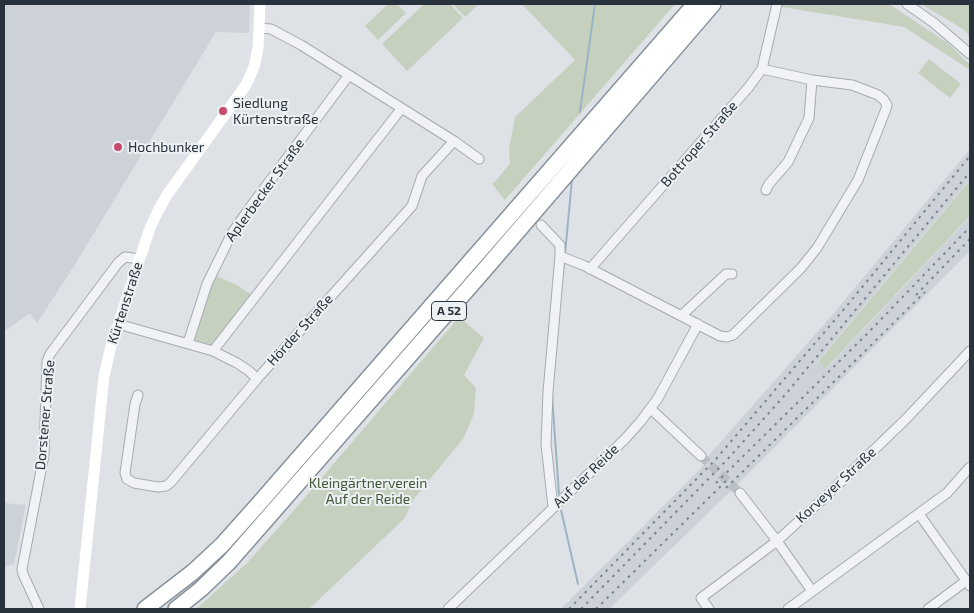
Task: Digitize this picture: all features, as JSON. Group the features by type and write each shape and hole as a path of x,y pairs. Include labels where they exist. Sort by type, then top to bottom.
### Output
{"highway":[{"name":"A 52","path":"145,609 193,572 222,545 695,4"},
{"name":"A 52","path":"176,609 201,589 229,562 714,4"}],"main road":[{"name":"Kürtenstraße","path":"80,609 104,376 118,324 150,228 167,195 246,85 254,67 260,4"}],"street":[{"name":"Bottroper Straße","path":"590,269 762,70 777,4"},
{"path":"907,4 934,22 970,54"},
{"path":"259,28 271,29 349,75 454,141 479,159"},
{"path":"560,256 682,315 720,336 727,337 733,335 801,268 817,248 867,162 887,105 878,95 852,84 812,80 762,70"},
{"name":"Aplerbecker Straße","path":"188,343 207,284 232,233 349,75"},
{"path":"766,190 788,162 809,118 812,80"},
{"path":"213,352 401,109"},
{"name":"Hörder Straße","path":"138,396 135,404 125,473 128,479 134,483 158,487 166,486 257,379 412,206 422,176 454,141"},
{"path":"541,225 560,245 548,392 546,444 553,507"},
{"name":"Dorstener Straße","path":"39,609 22,569 44,455 47,361 50,354 118,263 125,257 140,259"},
{"path":"682,315 726,274 732,274"},
{"path":"118,324 188,343 213,352 237,363 257,379"},
{"name":"Auf der Reide","path":"448,609 625,438 651,409 698,324"},
{"name":"Korveyer Straße","path":"709,609 701,598 777,541 822,500 906,419 970,351"},
{"path":"651,409 701,456"},
{"path":"788,609 947,493 970,467"},
{"path":"740,493 812,591"},
{"path":"919,514 968,584 928,609"}],"shaded area":[{"path":"4,4 250,4 249,33 216,32 74,266 37,323 30,313 4,332"},
{"path":"970,149 970,179 817,362 826,369 970,217 970,251 732,490 609,609 561,609 706,463 704,461 833,314"},
{"path":"4,503 26,505 14,564 4,567"}],"green space":[{"path":"388,4 397,4 406,13 378,40 365,26"},
{"path":"424,4 450,4 463,18 407,71 382,44"},
{"path":"453,4 479,4 465,17"},
{"path":"522,4 675,4 505,200 492,184 510,163 509,149 515,117 575,60"},
{"path":"778,4 889,4 949,44 970,65 970,70 904,27 782,7"},
{"path":"921,4 965,4 970,6 970,37 963,29"},
{"path":"929,59 961,84 950,98 918,73"},
{"path":"970,180 970,216 825,369 818,362"},
{"path":"216,276 235,284 251,294 212,346 193,339"},
{"name":"Kleingärtnerverein Auf der Reide","path":"459,317 484,338 464,375 476,388 474,414 463,439 413,500 405,518 309,609 196,609 246,564"}],"waterway":[{"path":"580,112 595,4"},
{"path":"565,254 572,179"},
{"path":"563,271 564,263"},
{"path":"552,395 559,494"},
{"path":"561,510 578,584"}],"tunnel":[{"path":"701,456 740,493"}],"railway":[{"path":"569,609 716,459 845,308 970,156"},
{"path":"581,609 725,462 785,395 970,172"},
{"path":"716,483 864,337 970,227"},
{"path":"916,295 970,239"},
{"path":"726,488 925,292"},
{"path":"596,609 727,480"}],"place":[{"name":"Siedlung Kürtenstraße","path":"223,111"},
{"name":"Hochbunker","path":"118,147"}]}
